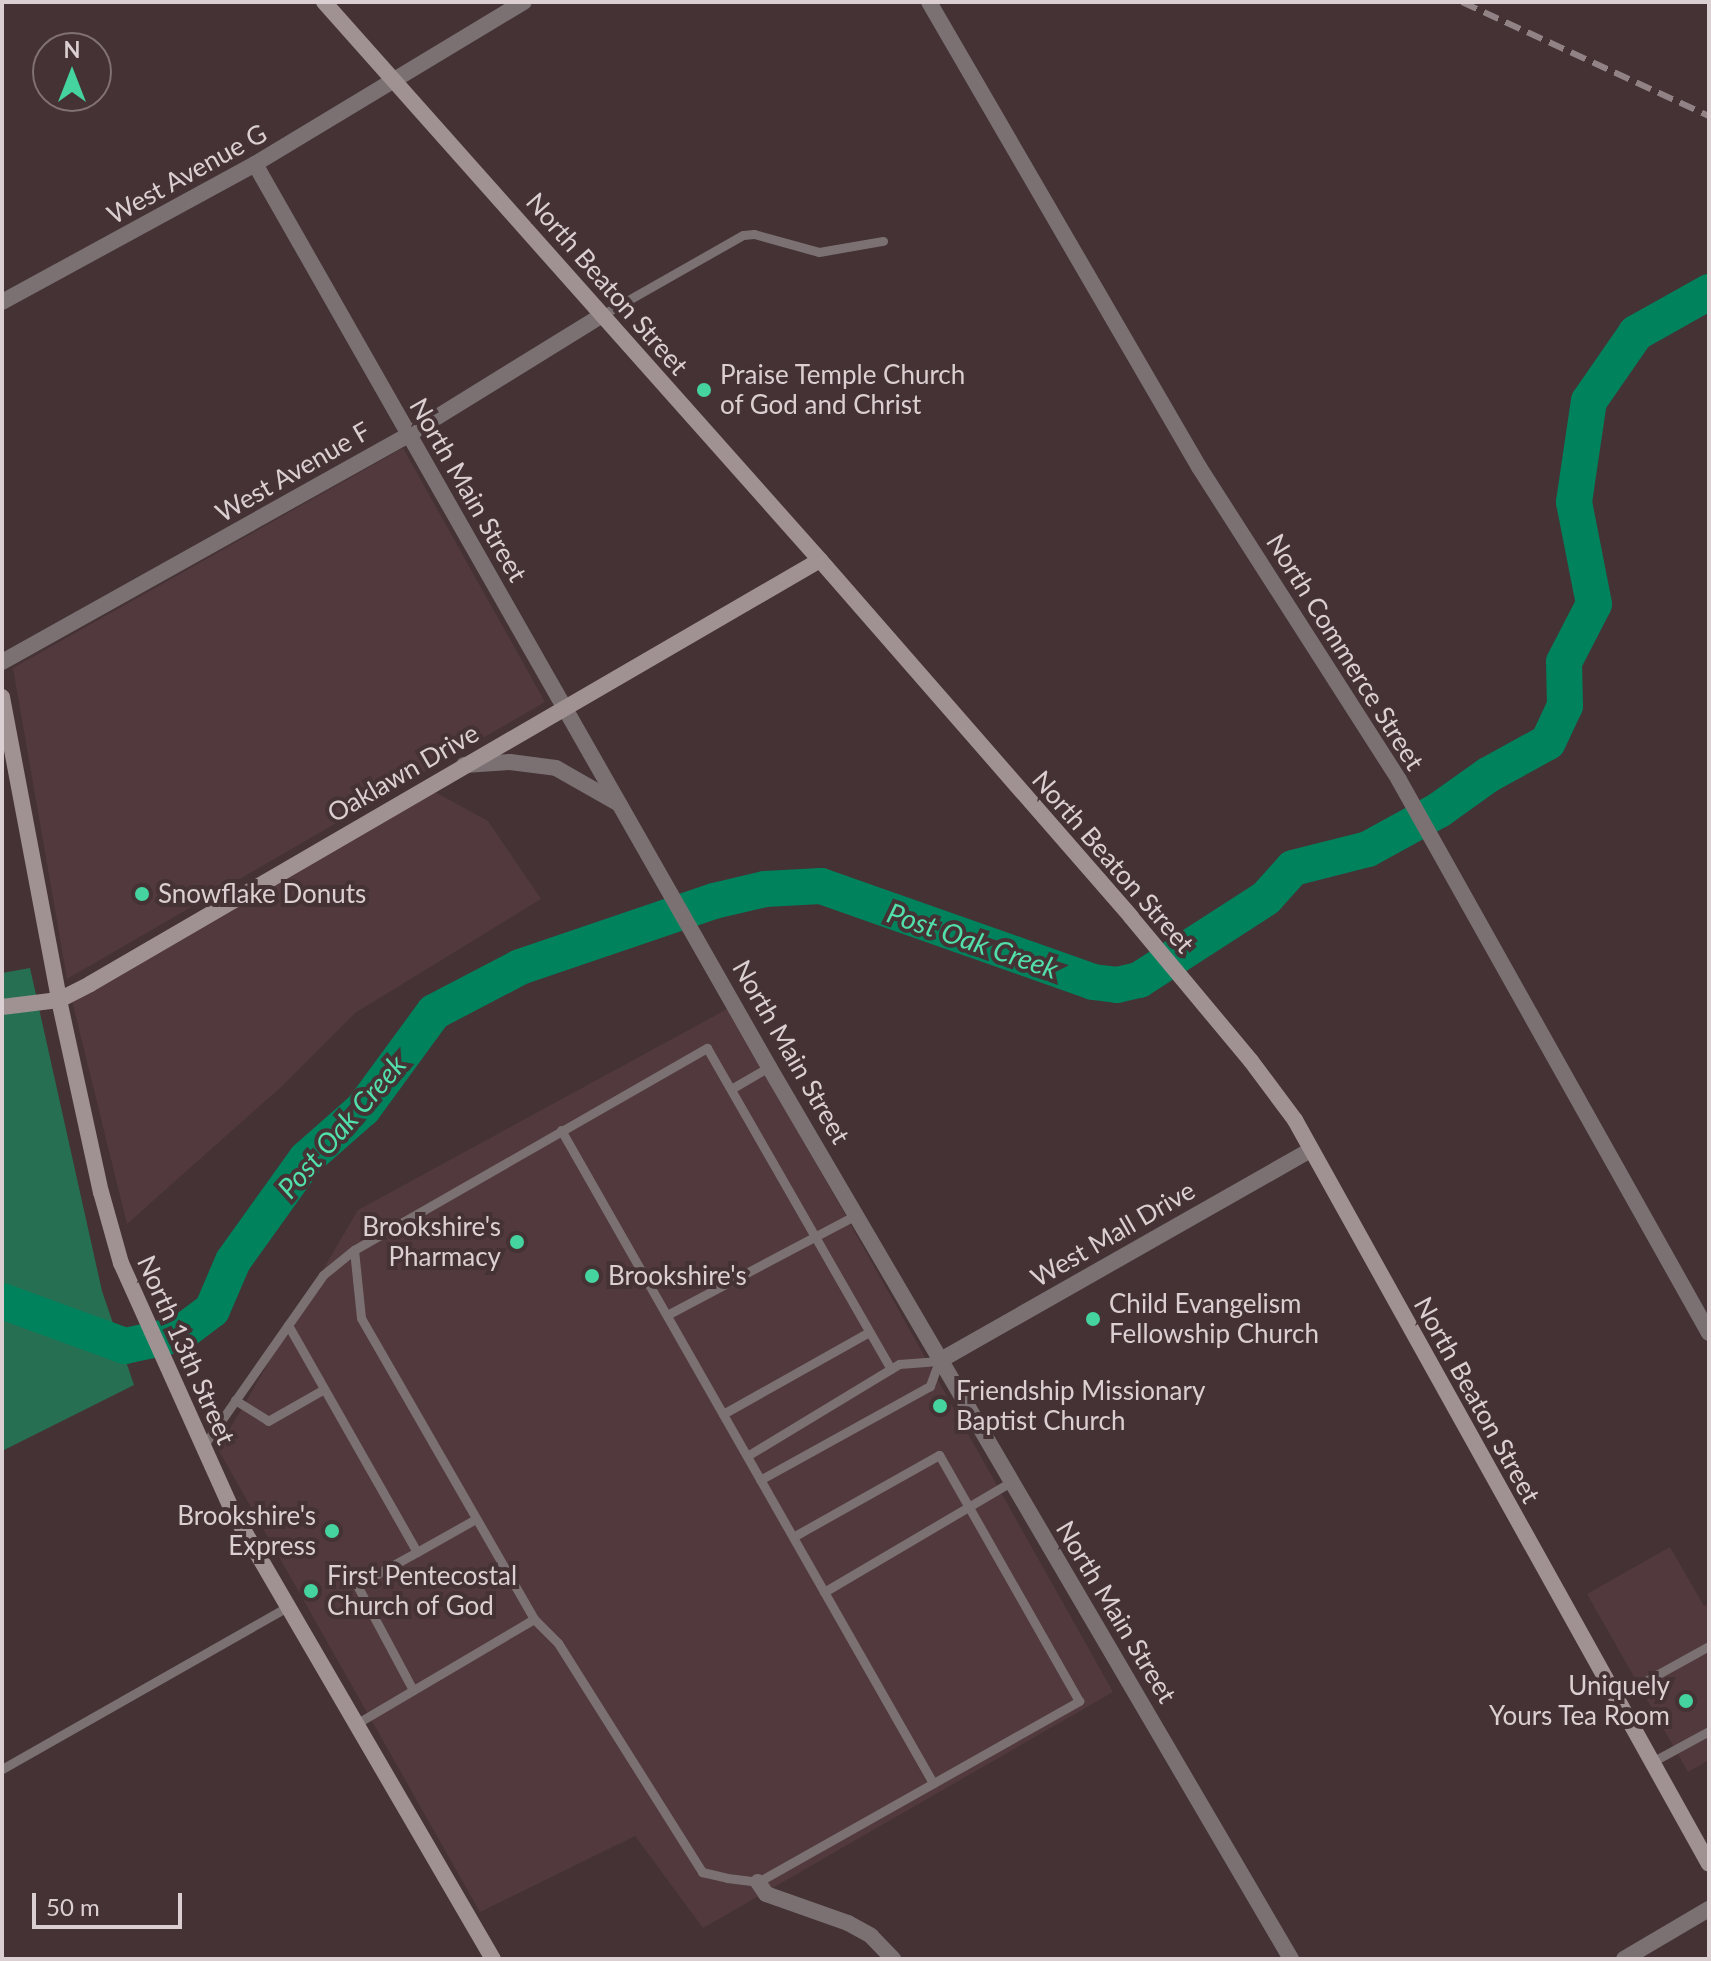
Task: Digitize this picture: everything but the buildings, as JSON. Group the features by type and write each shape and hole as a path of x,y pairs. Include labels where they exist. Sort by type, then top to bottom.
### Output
{"main road":[{"name":"North Beaton Street","path":"324,2 820,560 1131,917 1295,1120 1709,1864"},
{"name":"Oaklawn Drive","path":"2,1007 59,1000 820,560"},
{"name":"North 13th Street","path":"2,697 59,1000 101,1192 121,1263 179,1398 233,1512 493,1959"}],"street":[{"name":"West Avenue G","path":"2,302 255,164 524,2"},
{"name":"North Commerce Street","path":"929,2 1199,467 1399,780 1709,1333"},
{"name":"North Main Street","path":"255,164 769,1067 858,1213 939,1361 1291,1959"},
{"name":"West Avenue F","path":"2,662 408,435 602,315"},
{"path":"462,765 510,762 556,768 620,805"},
{"name":"West Mall Drive","path":"939,1361 1311,1150"},
{"path":"758,1882 766,1894 848,1923 871,1936 893,1959"},
{"path":"1624,1959 1709,1909"}],"lane":[{"path":"602,315 743,235 754,234 819,252 883,241"},
{"path":"202,1448 323,1275 354,1250 707,1048 891,1369"},
{"path":"731,1089 769,1067"},
{"path":"561,1130 933,1783"},
{"path":"667,1315 858,1213"},
{"path":"354,1250 361,1318 474,1520 534,1619 558,1643 702,1872 758,1882 1079,1701 939,1455 793,1537"},
{"path":"288,1325 417,1552"},
{"path":"723,1414 869,1332"},
{"path":"747,1456 899,1364 939,1361 930,1386 760,1480"},
{"path":"235,1400 268,1421 324,1389"},
{"path":"824,1592 1011,1482"},
{"path":"413,1690 357,1585 474,1520"},
{"path":"2,1769 287,1607"},
{"path":"356,1724 534,1619"},
{"path":"1615,1698 1709,1646"},
{"path":"1652,1762 1709,1731"}],"shaded area":[{"path":"403,448 545,702 67,979 13,668"},
{"path":"435,792 488,821 541,899 355,1013 280,1088 127,1224 72,1001"},
{"path":"729,1008 1113,1692 703,1928 635,1836 480,1912 218,1449 358,1210"},
{"path":"1670,1547 1704,1606 1709,1604 1709,1760 1688,1772 1587,1594"}],"green space":[{"path":"30,968 102,1291 134,1385 2,1451 2,973"}],"waterway":[{"name":"Post Oak Creek","path":"2,1301 125,1346 180,1334 212,1310 233,1261 306,1159 363,1109 434,1012 520,967 714,901 765,889 821,886 1093,982 1117,985 1139,980 1266,898 1293,868 1368,849 1439,810 1488,775 1548,742 1565,706 1564,662 1594,604 1574,502 1589,401 1636,333 1709,292"}],"railway":[{"path":"1462,2 1709,116"}],"place":[{"name":"Praise Temple Church of God and Christ","path":"704,390"},
{"name":"Snowflake Donuts","path":"142,894"},
{"name":"Brookshire's Pharmacy","path":"517,1242"},
{"name":"Brookshire's","path":"592,1276"},
{"name":"Child Evangelism Fellowship Church","path":"1093,1319"},
{"name":"Friendship Missionary Baptist Church","path":"940,1406"},
{"name":"Brookshire's Express","path":"332,1531"},
{"name":"First Pentecostal Church of God","path":"311,1591"},
{"name":"Uniquely Yours Tea Room","path":"1686,1701"}]}
